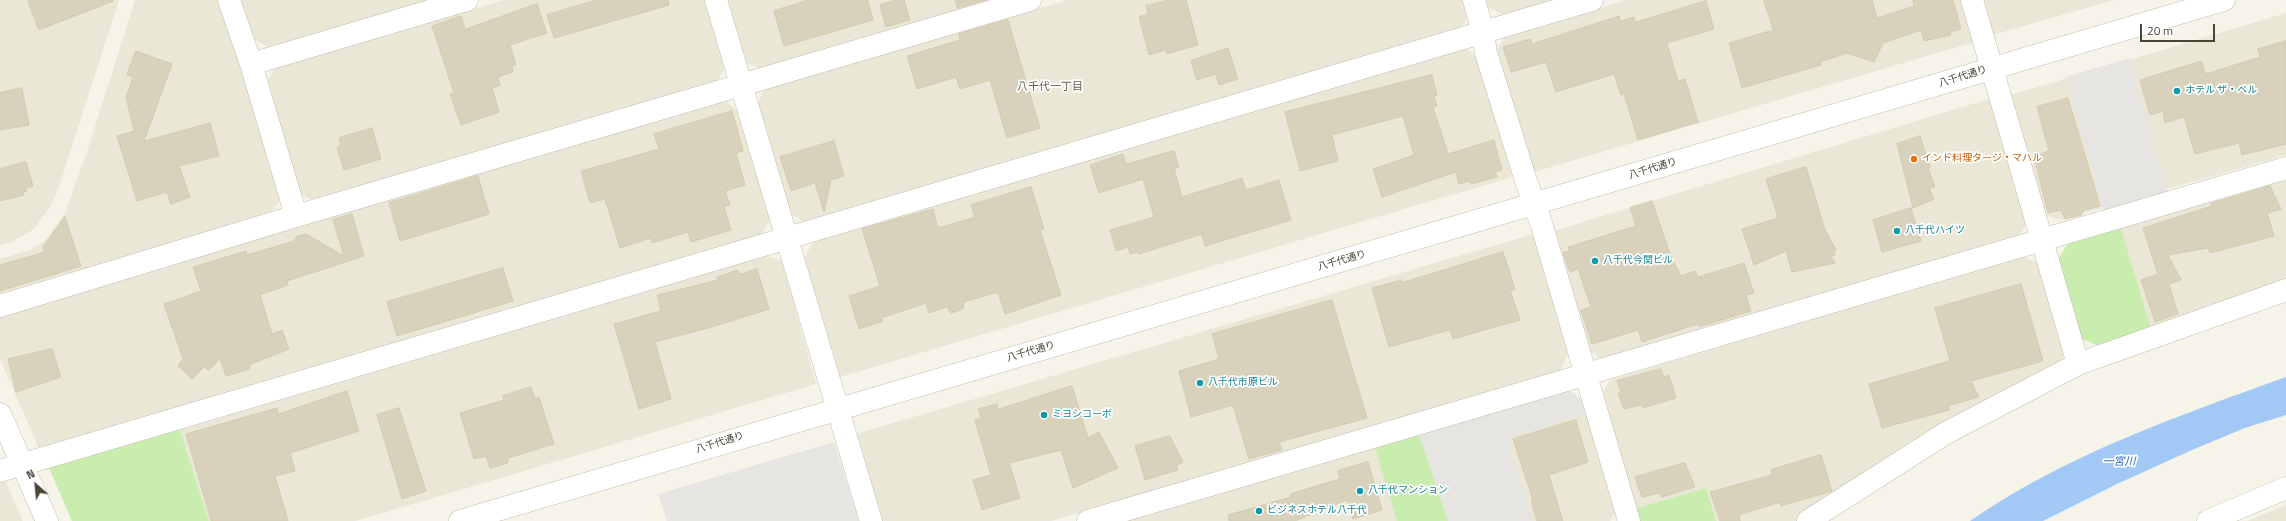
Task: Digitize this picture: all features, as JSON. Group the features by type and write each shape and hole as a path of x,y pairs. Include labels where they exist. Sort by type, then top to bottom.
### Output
{"street":[{"path":"229,0 251,64 296,216"},
{"path":"251,64 467,0"},
{"path":"716,0 871,521"},
{"path":"0,306 296,216 1030,0"},
{"path":"1474,0 1483,32 1486,53 1542,226 1629,521"},
{"path":"0,471 1592,0"},
{"path":"1972,0 2078,364"},
{"name":"八千代通り","path":"460,521 1534,205 1993,68 2188,5 2224,0"},
{"path":"1088,521 1586,376 2286,168"},
{"path":"1808,521 1946,433 2078,364 2286,290"},
{"path":"0,414 47,521"},
{"path":"2208,521 2286,488"}],"shaded area":[{"path":"0,0 119,0 58,190 51,205 34,229 12,242 0,245"},
{"path":"135,0 218,0 241,67 281,198 270,213 0,294 0,259 30,250 46,240 65,213 87,152"},
{"path":"239,0 432,0 270,48 251,38"},
{"path":"504,0 706,0 725,68 717,81 313,200 298,193 266,83 275,68"},
{"path":"727,0 992,0 761,69 744,62"},
{"path":"1068,0 1464,0 1469,14 1460,30 804,222 789,212 757,103 765,88"},
{"path":"1484,0 1555,0 1504,15 1486,6"},
{"path":"1627,0 1966,0 1978,41 1534,172 1496,51 1506,36"},
{"path":"1979,0 2114,0 1989,36"},
{"path":"2286,13 2286,155 2060,220 2045,215 2011,95"},
{"path":"1466,48 1478,58 1512,177 840,377 804,258 814,241"},
{"path":"2129,58 2168,193 2104,212 2066,77"},
{"path":"1989,99 2030,221 2017,237 1603,360 1585,348 1553,231"},
{"path":"724,100 737,110 770,220 760,236 39,449 0,359 0,316"},
{"path":"2286,180 2286,282 2102,347 2082,339 2068,243"},
{"path":"1533,234 1568,354 1559,372 1052,521 881,521 856,434"},
{"path":"766,256 782,261 816,384 356,521 209,521 180,430"},
{"path":"2022,256 2039,264 2064,353 2062,365 1815,507 1797,521 1640,521 1603,391 1610,380"},
{"path":"1569,391 1583,400 1587,414 1507,438 1533,521 1448,521 1419,434"},
{"path":"1583,400 1616,511 1610,521 1126,521 1419,434"},
{"path":"834,442 859,521 667,521 658,494"},
{"path":"5,480 23,521 0,521 0,481"},
{"path":"2286,505 2286,521 2247,521"}],"green space":[{"path":"2121,229 2151,329 2102,347 2082,339 2058,260 2068,243"},
{"path":"180,430 209,521 72,521 49,468"},
{"path":"1419,434 1448,521 1397,521 1375,447"},
{"path":"1706,488 1716,521 1640,521 1637,508"}],"water":[{"name":"一宮川","path":"2286,377 2286,415 2245,428 2192,450 2117,484 2043,521 1970,521 2006,497 2083,457 2164,422"}],"building":[{"path":"28,0 113,0 113,1 39,30"},
{"path":"596,0 668,0 669,5 554,38 547,15"},
{"path":"809,0 868,0 873,20 784,46 774,11"},
{"path":"897,0 904,0 910,20 886,27 880,5"},
{"path":"955,0 986,0 958,8"},
{"path":"1169,0 1186,0 1198,45 1167,54 1165,50 1149,55 1139,17 1148,14 1146,6"},
{"path":"1764,0 1872,0 1877,18 1914,6 1913,0 1953,0 1961,29 1950,32 1951,35 1924,41 1921,30 1883,43 1874,62 1847,53 1820,62 1821,65 1742,88 1729,43 1773,30"},
{"path":"1706,1 1714,29 1667,43 1678,81 1685,79 1698,122 1638,140 1624,94 1621,95 1614,74 1556,92 1546,62 1511,72 1503,47 1530,39 1532,44 1619,16 1621,21 1634,17 1635,22"},
{"path":"537,4 547,33 510,45 516,65 512,66 513,72 498,77 500,85 492,88 499,112 461,125 450,94 454,93 432,26 461,16 465,29"},
{"path":"1008,20 1040,128 1007,138 990,80 960,89 956,77 917,89 907,56 960,40 959,34"},
{"path":"2286,41 2286,144 2242,155 2239,143 2195,154 2184,117 2165,123 2163,111 2150,115 2140,80 2201,61 2206,74 2260,57 2258,49"},
{"path":"1228,48 1238,79 1219,85 1216,74 1197,80 1191,61"},
{"path":"136,51 172,64 144,141 210,123 219,156 179,166 190,197 171,204 167,192 137,201 117,136 134,131 126,97 133,77 127,75"},
{"path":"1432,75 1437,95 1434,96 1437,106 1433,107 1448,154 1494,140 1502,170 1495,172 1497,177 1471,184 1470,181 1459,184 1456,172 1382,197 1373,169 1414,155 1403,116 1332,135 1338,161 1300,171 1285,112"},
{"path":"22,88 29,125 0,130 0,93"},
{"path":"2068,98 2100,206 2082,211 2082,215 2065,219 2061,210 2048,213 2034,156 2049,151 2037,107"},
{"path":"732,111 743,151 736,153 745,185 725,191 730,205 724,207 731,230 691,242 688,232 652,243 651,238 620,248 605,199 590,203 581,171 659,149 654,134"},
{"path":"372,128 381,159 344,170 337,147 341,145 339,138"},
{"name":"インド料理タージ・マハル","path":"1920,136 1930,167 1928,168 1935,187 1929,188 1934,199 1913,208 1897,144"},
{"path":"834,141 844,176 831,180 824,212 815,183 791,191 780,157"},
{"path":"1174,151 1179,167 1174,169 1182,197 1242,178 1246,190 1279,180 1291,220 1205,246 1202,234 1139,254 1138,252 1130,254 1128,247 1116,251 1110,230 1154,217 1143,179 1099,193 1090,165 1123,154 1126,164"},
{"path":"26,162 33,186 26,188 27,191 23,192 24,195 0,201 0,169"},
{"path":"1806,167 1825,230 1836,250 1833,251 1835,255 1831,256 1835,263 1792,272 1786,251 1754,265 1742,229 1778,218 1766,179"},
{"path":"478,176 489,214 400,241 389,203"},
{"path":"2270,186 2281,209 2267,213 2274,236 2210,253 2208,248 2168,255 2181,280 2169,284 2178,314 2155,322 2141,280 2158,274 2143,228 2212,206 2211,204"},
{"path":"1031,187 1044,229 1040,230 1061,295 1005,314 998,292 964,302 963,309 951,313 947,307 929,313 926,303 881,318 883,321 859,329 849,296 880,286 862,229 933,209 938,228 975,217 971,205"},
{"path":"1652,201 1670,254 1681,276 1695,271 1698,277 1744,263 1754,293 1746,295 1751,311 1699,327 1698,324 1642,342 1638,330 1592,344 1581,310 1591,307 1578,269 1570,272 1563,252 1570,251 1568,247 1636,226 1630,208"},
{"name":"八千代ハイツ","path":"1911,208 1921,241 1882,252 1873,220"},
{"path":"352,214 364,256 287,281 288,285 260,295 272,334 282,330 289,349 249,365 250,369 226,376 220,359 209,370 204,367 192,379 178,366 183,359 164,304 201,291 193,267 246,251 247,255 294,241 297,236 306,234 344,256 333,220"},
{"path":"65,217 81,266 0,291 0,265 45,252 43,247"},
{"path":"1503,252 1515,289 1510,290 1520,320 1453,339 1450,330 1389,347 1372,288 1402,280 1403,282"},
{"path":"503,268 513,301 397,336 387,302"},
{"path":"757,269 769,309 712,327 655,342 671,399 639,409 614,324 661,311 657,295 718,280 717,277 738,270 740,274"},
{"path":"2021,284 2043,361 1971,381 1979,397 1948,406 1949,410 1882,428 1869,384 1950,361 1935,308"},
{"path":"1332,300 1367,418 1279,442 1282,450 1249,459 1233,405 1191,417 1179,371 1219,359 1212,334"},
{"path":"52,349 61,377 16,392 8,359"},
{"path":"1661,369 1664,377 1669,375 1676,398 1643,408 1641,405 1624,409 1618,394 1621,391 1617,381"},
{"path":"1072,386 1088,438 1099,432 1118,468 1073,488 1061,450 1009,463 1020,498 982,510 973,480 991,475 975,420 981,418 978,409 997,404 998,409"},
{"path":"531,387 535,399 539,397 554,444 508,458 508,463 490,468 486,456 474,459 460,413 504,400 503,396"},
{"path":"347,391 359,431 290,453 295,471 275,476 288,521 211,521 186,434 277,408 278,414"},
{"path":"399,408 426,491 402,499 377,415"},
{"path":"1576,420 1588,462 1549,475 1563,521 1537,521 1531,501 1533,500 1513,439"},
{"path":"1170,436 1183,462 1176,466 1178,470 1145,480 1135,446"},
{"path":"1821,455 1832,491 1781,506 1780,502 1739,515 1740,521 1720,521 1710,492 1772,475 1771,470"},
{"path":"1368,462 1382,510 1353,519 1347,500 1295,521 1229,521 1228,515 1291,497 1290,494 1340,479 1338,471"},
{"path":"1685,463 1695,487 1662,497 1660,493 1642,497 1635,477"}],"place":[{"name":"ホテル ザ・ベル","path":"2177,91"},
{"name":"インド料理タージ・マハル","path":"1914,159"},
{"name":"八千代ハイツ","path":"1897,231"},
{"name":"八千代今関ビル","path":"1595,261"},
{"name":"八千代市原ビル","path":"1200,383"},
{"name":"ミヨシコーポ","path":"1044,415"},
{"name":"八千代マンション","path":"1360,491"},
{"name":"ビジネスホテル八千代","path":"1259,511"}],"district":[{"name":"八千代一丁目","path":"1050,87"}]}
